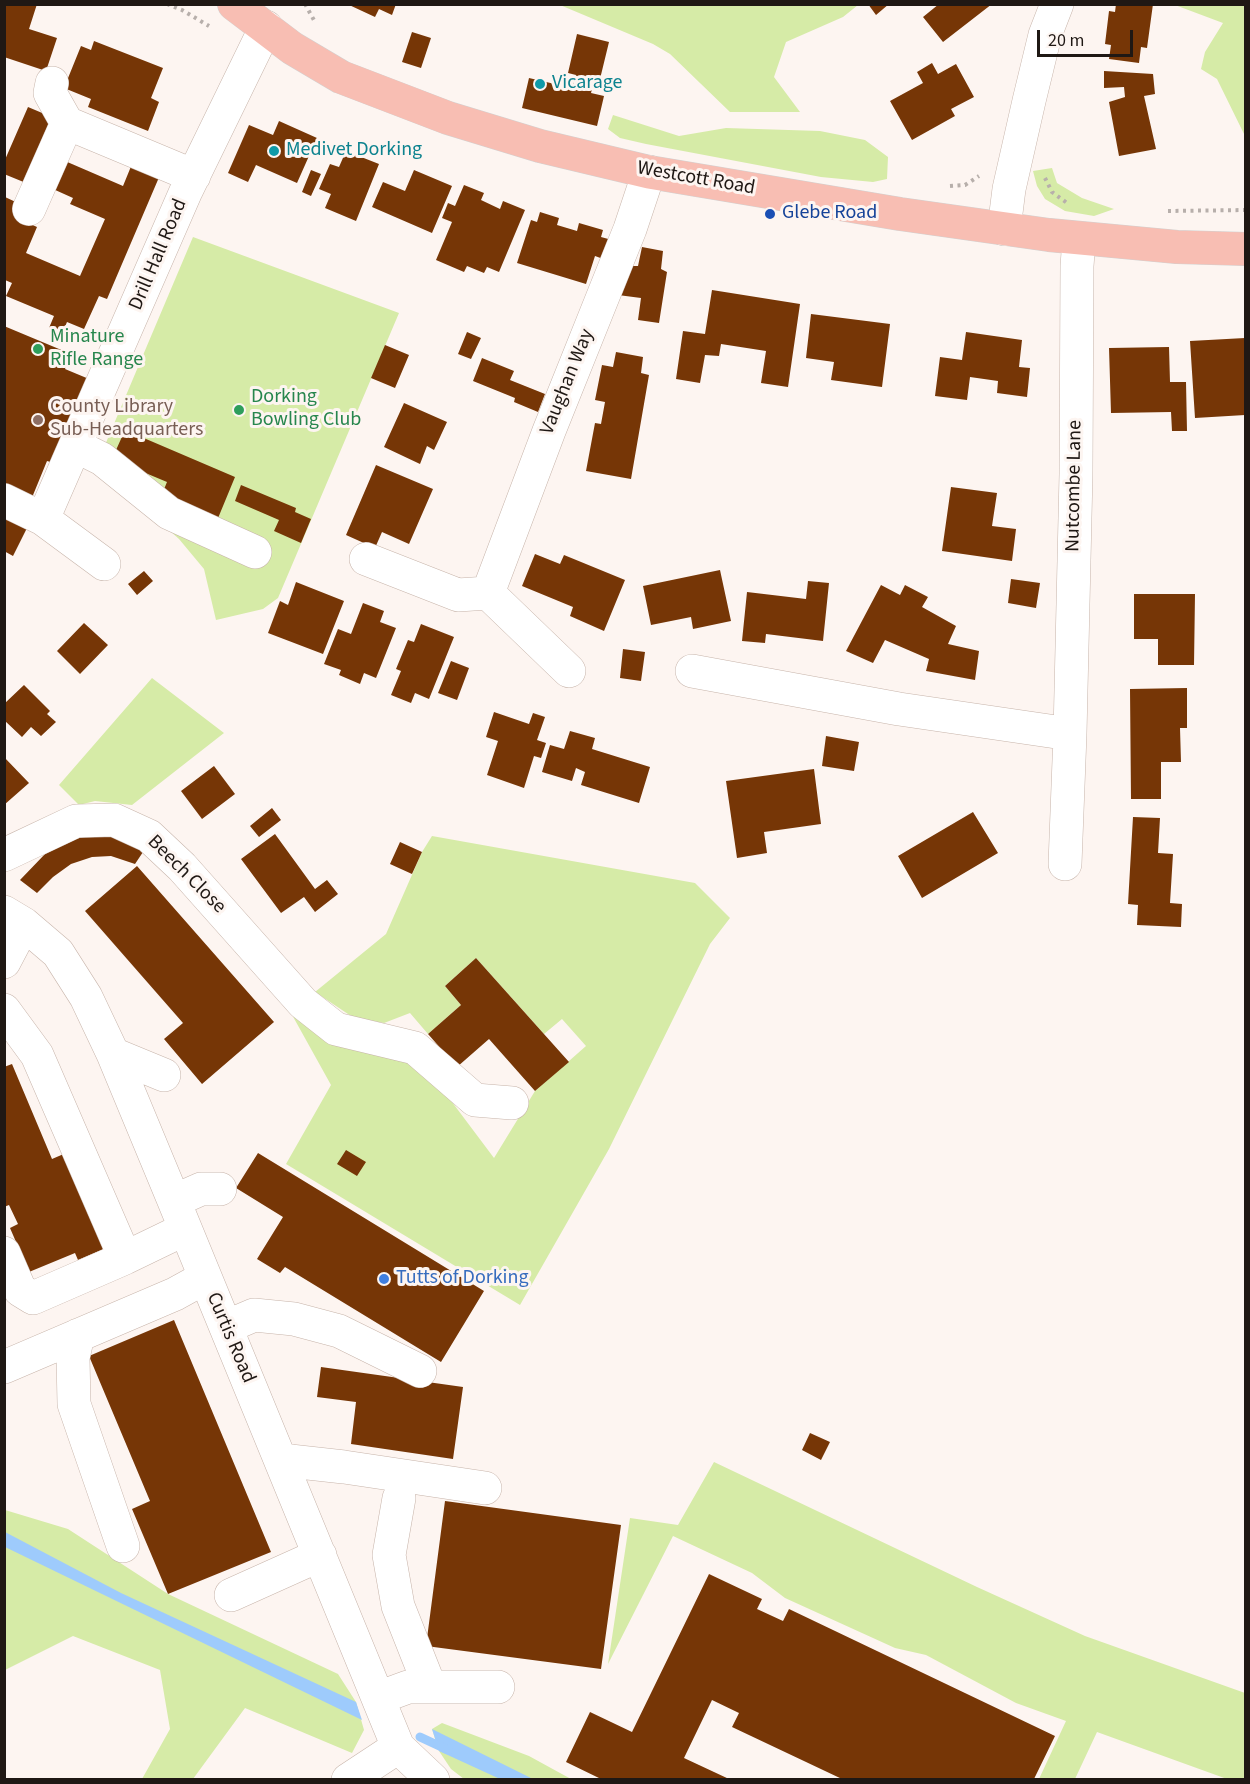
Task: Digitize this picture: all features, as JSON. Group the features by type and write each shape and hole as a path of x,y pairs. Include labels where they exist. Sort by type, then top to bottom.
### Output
{"main road":[{"name":"Westcott Road","path":"243,16 330,72 426,110 540,146 649,172 1079,239 1177,247 1245,249"}],"street":[{"path":"1004,229 1015,165 1045,35 1057,4"},
{"name":"Drill Hall Road","path":"42,519 194,176 243,16"},
{"path":"52,83 50,93 68,123 194,176"},
{"path":"29,209 68,123"},
{"name":"Vaughan Way","path":"488,593 549,430 630,229 649,172"},
{"name":"Nutcombe Lane","path":"1065,864 1070,734 1079,239"},
{"path":"76,446 102,459 169,513 255,552"},
{"path":"4,500 42,519 104,564"},
{"path":"366,559 458,595 488,593 569,671"},
{"path":"692,671 899,709 1070,734"},
{"name":"Beech Close","path":"4,855 76,821 114,820 149,836 182,867 303,1003 336,1029 415,1048 475,1100 512,1103"},
{"path":"4,962 14,918"},
{"name":"Curtis Road","path":"14,918 58,953 86,997 113,1054 204,1278 282,1460 398,1747 433,1779"},
{"path":"4,1010 37,1055 125,1258"},
{"path":"113,1054 164,1075"},
{"path":"4,1253 20,1290 33,1298 125,1258 179,1215 201,1189 220,1189"},
{"path":"4,1368 175,1294 204,1278"},
{"path":"226,1327 254,1316 294,1319 339,1331 420,1371"},
{"path":"78,1335 73,1358 74,1404 123,1546"},
{"path":"282,1460 485,1488"},
{"path":"399,1498 389,1555 398,1606 430,1687"},
{"path":"231,1595 320,1555"},
{"path":"378,1698 408,1687 498,1687"},
{"path":"348,1779 398,1747"}],"path":[{"path":"167,4 182,10 243,16"},
{"path":"305,4 316,23"},
{"path":"945,186 965,185 985,173 991,160 1040,168 1052,192 1068,204"},
{"path":"1166,211 1245,210"}],"green space":[{"path":"560,5 858,5 843,17 786,42 774,77 800,112 730,112 670,54 653,44"},
{"path":"1175,5 1245,5 1245,136 1217,79 1201,69 1205,52 1223,23"},
{"path":"613,115 679,136 726,128 820,131 865,140 888,157 887,179 873,182 821,177 620,138 608,129"},
{"path":"1052,168 1057,183 1082,198 1114,209 1094,216 1065,211 1045,199 1037,186 1033,171"},
{"name":"Dorking Bowling Club","path":"193,237 399,313 278,598 263,609 216,620 204,569 179,539 142,506 94,471"},
{"path":"152,678 224,733 132,805 95,801 79,805 59,785"},
{"path":"432,836 695,883 730,918 710,944 609,1149 520,1305 286,1164 331,1085 291,1013 395,1054 428,1070 494,1158 535,1091 586,1046 562,1019 544,1034 476,958 445,986 461,1005 428,1034 410,1013 384,1023 354,1018 315,992 386,934 422,852"},
{"path":"714,1462 1085,1636 1245,1693 1245,1779 1227,1779 1097,1732 1075,1779 1039,1779 1066,1721 1016,1703 926,1655 895,1648 785,1598 752,1573 673,1536 608,1664 630,1518 678,1525"},
{"path":"5,1510 68,1529 168,1594 338,1674 356,1702 364,1730 352,1753 245,1708 193,1779 142,1779 170,1729 160,1670 73,1636 5,1670"},
{"path":"442,1723 529,1756 571,1779 464,1779 451,1769 439,1751 432,1729"}],"water":[{"path":"5,1532 121,1593 356,1702 362,1720 5,1547"},
{"path":"432,1729 533,1779 500,1779 439,1751"}],"building":[{"path":"4,4 37,4 29,29 57,38 46,71 4,57"},
{"path":"347,4 396,4 392,15 379,9 375,17"},
{"path":"868,4 889,4 876,15"},
{"path":"939,4 992,4 943,42 923,17"},
{"path":"1116,4 1153,4 1147,48 1141,47 1139,63 1109,59 1111,45 1105,44 1109,11 1115,12"},
{"path":"412,32 431,38 421,68 402,62"},
{"name":"Vicarage","path":"577,34 609,42 600,79 595,77 591,93 604,96 597,126 522,108 529,78 572,88 576,75 568,73"},
{"path":"94,41 163,68 151,98 159,102 148,131 88,107 91,99 64,88 81,46 91,50"},
{"path":"932,63 938,74 956,64 974,97 951,109 955,116 912,140 890,101 923,83 917,72"},
{"path":"1104,71 1153,74 1155,94 1144,96 1156,149 1119,156 1109,102 1125,97 1124,87 1104,88"},
{"path":"28,107 54,118 26,183 4,174 4,162"},
{"name":"Medivet Dorking","path":"279,121 317,138 297,183 256,165 248,182 228,173 249,125 273,135"},
{"path":"346,151 379,164 356,221 325,208 331,194 319,189 330,164 339,167"},
{"path":"65,161 123,186 132,164 160,175 107,299 99,296 84,329 67,322 62,334 49,328 54,316 6,296 12,283 5,280 5,197 20,204 15,217 37,227 26,253 80,276 105,219 70,204 73,198 53,189"},
{"path":"311,170 321,174 311,196 302,192"},
{"path":"414,170 452,186 432,233 372,207 383,182 405,191"},
{"path":"464,185 484,193 481,200 500,209 503,201 525,210 499,272 487,267 484,273 467,266 464,272 436,260 452,222 442,218 448,203 455,206"},
{"path":"540,212 559,218 557,225 577,231 579,223 603,230 601,237 612,240 606,260 595,256 586,284 517,263 531,220 537,222"},
{"path":"642,247 663,251 661,269 667,272 659,323 638,320 641,298 618,295 626,266 638,266"},
{"path":"712,290 800,304 788,387 761,383 766,351 721,344 719,356 705,355 700,383 676,379 683,331 705,334"},
{"path":"811,314 890,324 882,387 831,380 834,362 806,358"},
{"name":"County Library Sub-Headquarters","path":"4,326 71,354 65,369 89,379 54,463 47,461 31,500 4,489"},
{"path":"467,332 481,338 471,359 458,354"},
{"path":"966,332 1022,340 1019,367 1030,368 1027,397 997,393 998,381 970,377 967,400 935,396 940,357 962,360"},
{"path":"1245,338 1245,415 1195,418 1190,341"},
{"path":"385,345 409,355 395,388 371,378"},
{"path":"1169,347 1170,382 1186,382 1187,431 1172,431 1171,412 1111,413 1109,348"},
{"path":"616,352 643,357 641,373 649,375 631,479 586,471 595,423 601,424 605,402 595,400 602,365 613,367"},
{"path":"482,358 514,371 510,380 545,394 538,412 514,402 515,398 473,381"},
{"path":"404,403 447,422 434,450 427,446 420,464 384,447"},
{"path":"125,430 235,477 216,523 160,499 167,482 112,459"},
{"path":"376,465 433,489 409,544 382,532 375,548 346,535"},
{"path":"241,485 296,508 295,512 311,519 301,543 274,531 279,520 235,501"},
{"path":"951,487 997,493 992,526 1016,529 1012,561 942,551"},
{"path":"4,516 27,528 13,556 4,551"},
{"path":"535,554 560,564 564,555 625,580 604,631 570,616 573,607 522,586"},
{"path":"720,570 731,621 693,629 691,617 651,625 643,586"},
{"path":"144,571 153,581 137,595 128,584"},
{"path":"1011,579 1040,583 1036,608 1008,603"},
{"path":"808,581 829,583 823,641 766,634 765,643 742,641 747,592 806,599"},
{"path":"296,582 344,601 323,654 268,633 280,601 288,605"},
{"path":"881,585 900,595 905,585 928,597 922,607 956,626 948,644 979,651 975,680 926,671 929,659 885,640 873,663 846,651"},
{"path":"1134,594 1195,594 1194,665 1158,665 1158,639 1134,639"},
{"path":"363,603 384,611 380,622 396,628 376,678 364,673 360,684 339,675 341,670 324,664 338,629 351,634"},
{"path":"84,623 108,645 80,674 57,651"},
{"path":"421,624 454,637 429,699 415,693 411,703 391,695 401,671 396,669 408,640 414,642"},
{"path":"623,649 645,652 641,681 620,678"},
{"path":"451,661 469,668 457,700 438,693"},
{"path":"24,685 50,711 47,714 56,722 41,736 31,727 22,737 4,720 4,704"},
{"path":"1187,688 1187,728 1180,728 1181,762 1161,762 1161,799 1131,799 1130,689"},
{"path":"494,712 529,724 533,713 545,717 537,740 546,743 541,758 534,756 524,788 487,775 498,741 486,737"},
{"path":"570,731 595,738 592,749 650,767 639,803 581,785 585,772 576,768 572,781 542,772 550,745 564,749"},
{"path":"826,736 859,742 854,771 822,766"},
{"path":"4,757 29,783 4,805"},
{"path":"214,766 235,794 202,819 181,791"},
{"path":"814,769 821,824 764,832 767,853 737,858 726,781"},
{"path":"272,808 281,820 259,837 250,826"},
{"path":"973,812 998,853 922,898 898,856"},
{"path":"1133,817 1160,818 1158,853 1173,854 1170,903 1182,904 1181,927 1137,925 1138,905 1128,904"},
{"path":"275,834 315,889 327,880 338,894 315,912 304,897 281,913 241,859"},
{"path":"92,835 117,836 145,849 135,864 111,856 92,857 71,864 37,893 20,880 45,854 62,842"},
{"path":"400,842 422,852 412,874 390,864"},
{"path":"137,866 274,1022 202,1084 164,1039 183,1023 85,911"},
{"path":"476,958 569,1062 535,1091 489,1039 457,1067 428,1034 461,1005 445,986"},
{"path":"12,1064 52,1159 73,1150 113,1245 78,1260 75,1253 29,1272 10,1228 18,1224 9,1205 4,1207 4,1067"},
{"path":"346,1150 366,1162 357,1176 337,1164"},
{"name":"Tutts of Dorking","path":"258,1153 484,1291 441,1362 285,1267 280,1273 257,1259 283,1217 236,1188"},
{"path":"174,1320 271,1552 168,1594 132,1509 150,1501 89,1356"},
{"path":"321,1367 463,1387 453,1459 351,1444 356,1402 317,1397"},
{"path":"810,1433 830,1442 821,1460 802,1450"},
{"path":"445,1501 621,1525 601,1669 426,1646"},
{"path":"709,1574 762,1599 757,1609 783,1621 789,1609 1055,1736 1034,1779 842,1779 732,1727 739,1713 712,1700 684,1758 729,1779 601,1779 566,1762 590,1712 632,1732"}],"waterway":[{"path":"420,1737 448,1750"}],"place":[{"name":"Vicarage","path":"540,84"},
{"name":"Medivet Dorking","path":"274,151"},
{"name":"Glebe Road","path":"770,214"},
{"name":"Minature Rifle Range","path":"38,349"},
{"name":"Dorking Bowling Club","path":"239,410"},
{"name":"County Library Sub-Headquarters","path":"38,420"},
{"name":"Tutts of Dorking","path":"384,1279"}]}
